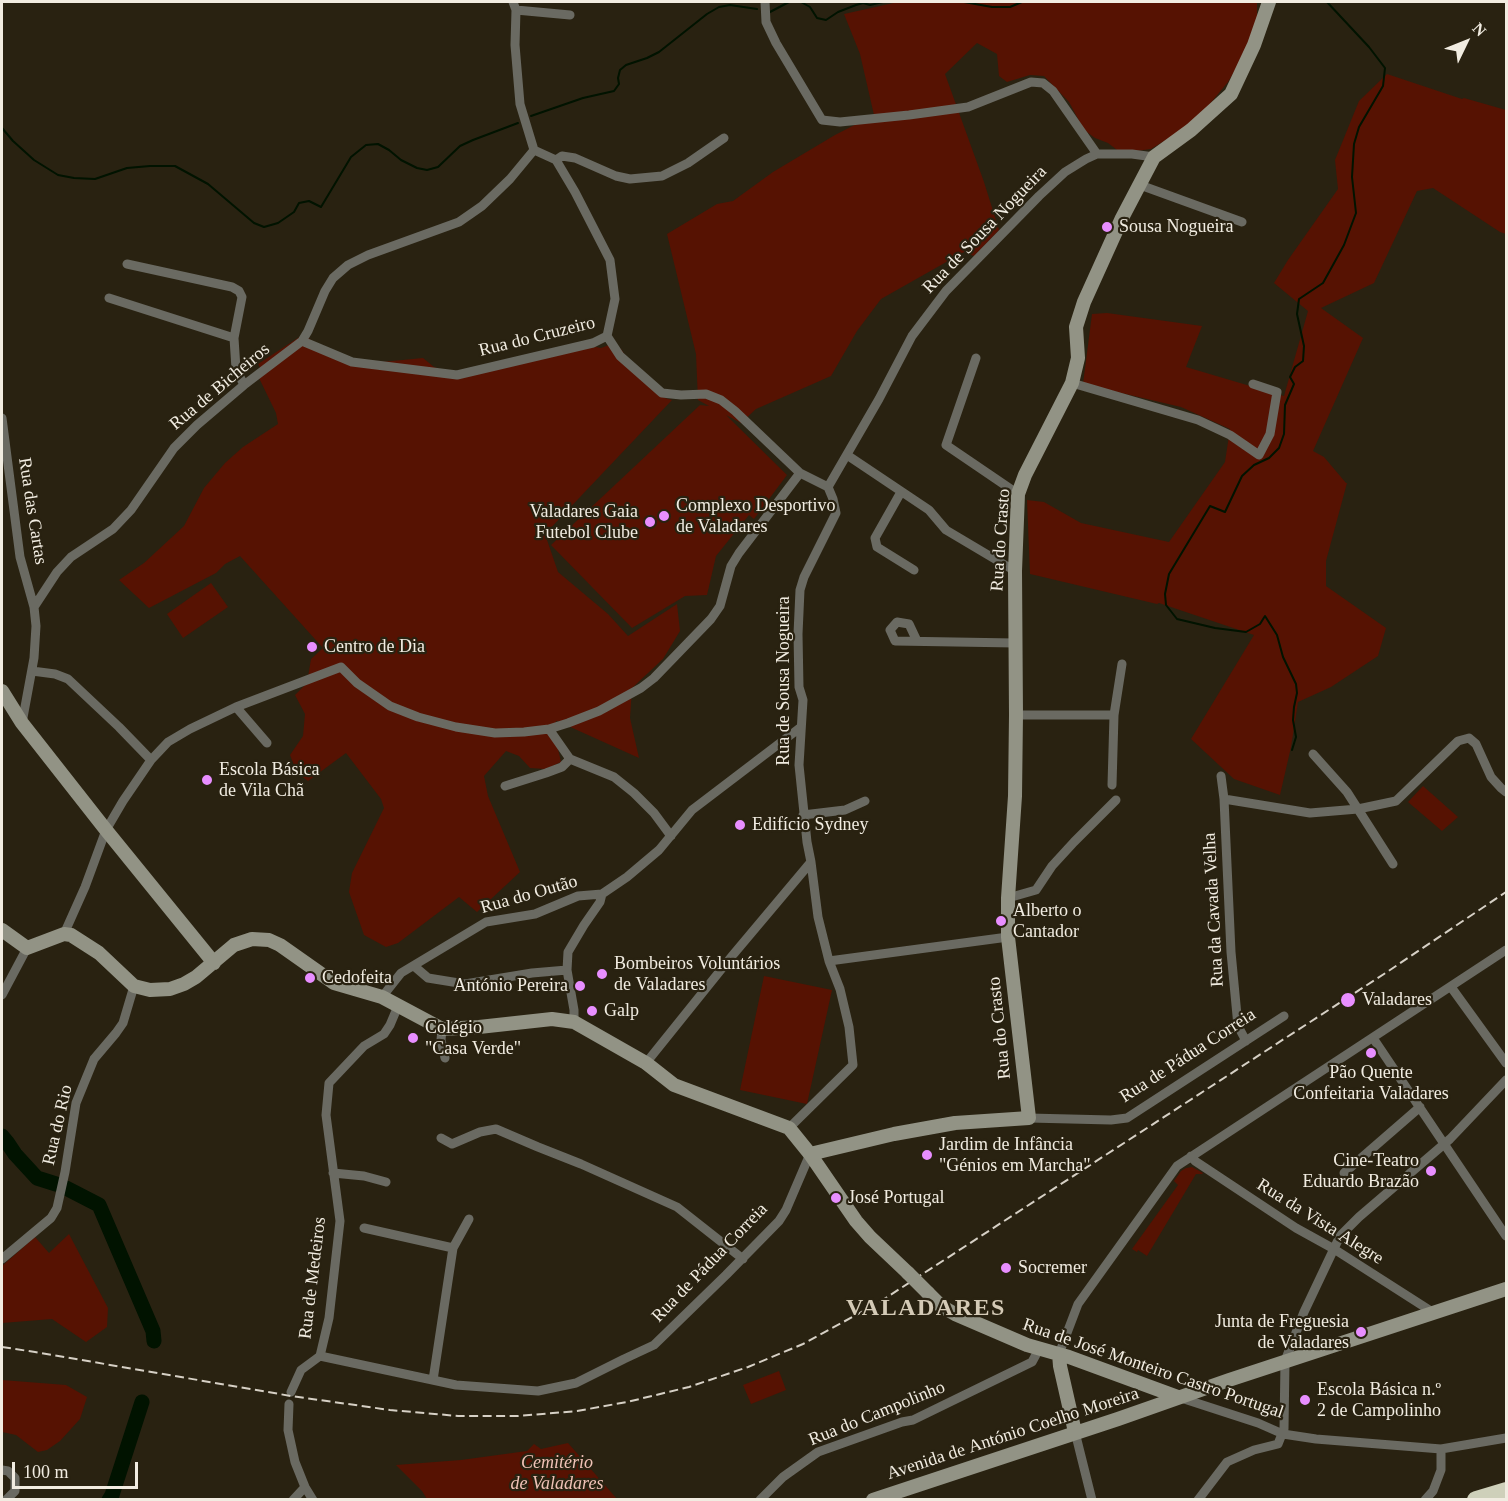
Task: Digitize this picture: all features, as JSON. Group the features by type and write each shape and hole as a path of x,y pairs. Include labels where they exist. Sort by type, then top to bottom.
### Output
{"highway":[{"path":"1476,1500 1506,1491"},
{"path":"1490,1500 1506,1491"}],"street":[{"path":"765,2 766,22 776,43 822,120 840,123 968,107 1031,82 1042,83 1053,91 1097,154"},
{"name":"Rua do Crasto","path":"1029,1118 1008,937 1017,715 1015,571 1018,494 1025,475 1072,383 1078,358 1076,327 1084,302 1122,218 1154,157 1191,130 1231,94 1254,45 1269,2"},
{"path":"570,15 514,6 514,45 520,104 534,150 556,160 562,156 575,158 616,176 630,179 662,176 687,163 724,138"},
{"name":"Rua de Bicheiros","path":"34,608 57,572 71,557 113,529 131,510 174,448 244,385 302,341 333,278 348,265 368,255 459,222 482,206 503,186 534,150"},
{"name":"Rua de Sousa Nogueira","path":"789,1128 853,1065 849,1027 840,989 829,961 818,918 799,765 803,700 799,687 800,590 836,513 834,499 828,487 912,336 946,291 1039,196 1065,172 1097,154 1132,154 1154,157"},
{"name":"Rua do Cruzeiro","path":"302,341 352,362 457,375 593,343 607,336 615,299 610,260 556,160"},
{"path":"1140,185 1242,222"},
{"path":"127,264 232,287 239,291 242,297 234,339 236,369 244,385"},
{"path":"109,298 234,339"},
{"path":"607,336 620,356 662,393 706,394 721,400 800,473 828,487"},
{"path":"975,358 946,445 1018,494"},
{"path":"1072,383 1198,420 1230,435 1259,455 1270,434 1277,392 1253,384"},
{"name":"Rua das Cartas","path":"2,418 20,557 34,608"},
{"path":"847,455 929,510 946,530 1015,571"},
{"path":"64,934 106,831 123,801 152,760 168,742 236,706 341,667 372,695 390,706 418,717 456,727 495,733 524,732 549,729 568,723 641,688 668,664 711,619 720,606 731,566 738,553 800,473"},
{"path":"901,492 876,538 877,547 914,570"},
{"path":"22,723 34,658 36,626 34,608"},
{"path":"917,641 1015,643"},
{"path":"1112,785 1114,715 1122,664"},
{"path":"32,671 55,674 68,679 152,760"},
{"path":"2,691 22,723 106,831 214,963"},
{"path":"236,706 267,743"},
{"path":"1017,715 1114,715"},
{"path":"574,1022 567,970 568,952 600,902 602,894 627,878 659,850 692,810 801,728"},
{"path":"549,729 570,759 614,777 654,813 671,836"},
{"path":"1224,799 1310,813 1358,809 1396,801 1458,741 1469,738 1476,744 1491,777 1506,792"},
{"path":"1313,754 1347,792 1393,864"},
{"path":"506,786 546,773 562,766 570,759"},
{"name":"Rua da Cavada Velha","path":"1221,776 1231,952 1238,1026 1246,1041"},
{"path":"1008,898 1036,890 1052,866 1116,800"},
{"path":"804,815 845,810 865,801"},
{"path":"646,1063 811,862"},
{"name":"Rua do Outão","path":"382,997 401,973 486,922 535,914 578,896 602,894"},
{"path":"2,930 27,948"},
{"path":"2,995 27,948 64,934 71,935 99,953 134,986 150,990 170,989 184,984 214,963 234,945 252,939 269,940 280,945 334,983 382,997 442,1029 552,1019 574,1022 646,1063 674,1085 789,1128"},
{"path":"829,961 1008,937"},
{"path":"1092,1500 1059,1354 1078,1304 1169,1175 1191,1156 1506,950"},
{"path":"414,966 428,978 465,984 567,970"},
{"name":"Rua do Rio","path":"2,1259 51,1218 57,1208 76,1103 94,1059 123,1023 134,986"},
{"path":"1451,987 1506,1063"},
{"name":"Rua de Medeiros","path":"291,1392 301,1370 320,1356 329,1318 340,1221 326,1115 329,1083 364,1046 384,1034 398,1006"},
{"name":"Rua de Pádua Correia","path":"320,1356 456,1385 538,1391 576,1383 654,1346 743,1259 779,1221 810,1154 894,1134 955,1124 1029,1118 1111,1120 1127,1118 1284,1016"},
{"path":"442,1029 441,1040 445,1058"},
{"path":"1373,1038 1506,1236"},
{"path":"1198,1500 1227,1462 1254,1450 1278,1444 1283,1434 1285,1361 1304,1312 1340,1236 1445,1143 1506,1080"},
{"path":"1344,1173 1420,1107"},
{"name":"Rua de José Monteiro Castro Portugal","path":"789,1128 870,1237 941,1306 956,1314 1039,1349 1069,1356 1178,1397 1258,1422 1283,1434 1316,1439 1442,1449 1506,1438"},
{"path":"441,1138 452,1144 480,1132 496,1129 677,1207 743,1259"},
{"name":"Rua da Vista Alegre","path":"1191,1156 1195,1161 1296,1228 1334,1249 1434,1312"},
{"path":"333,1173 364,1176 386,1182"},
{"path":"433,1380 453,1248 469,1219"},
{"path":"364,1228 453,1248"},
{"name":"Avenida de António Coelho Moreira","path":"873,1500 890,1497 1178,1397 1506,1289"},
{"name":"Rua do Campolinho","path":"760,1500 783,1477 818,1452 913,1420 1032,1362 1039,1349"},
{"path":"289,1404 288,1430 295,1462 313,1500"},
{"path":"1425,1500 1433,1491 1441,1470 1442,1449"},
{"path":"2,1470 8,1471 15,1478 15,1491 6,1500"},
{"path":"293,1500 305,1487"}],"green space":[{"path":"898,2 1257,2 1257,33 1228,82 1194,123 1151,149 1121,153 1084,130 1069,102 1044,76 1030,75 1007,82 999,76 997,54 977,43 945,74 999,230 974,256 964,252 881,299 857,331 831,376 756,409 741,423 726,415 787,475 754,519 749,515 716,556 707,595 685,596 632,628 551,545 700,405 709,406 698,400 696,354 667,234 717,204 733,201 773,172 874,115 860,54 844,14"},
{"path":"1387,74 1462,99 1506,110 1506,234 1433,188 1417,191 1374,283 1321,308 1363,338 1313,451 1324,457 1347,483 1326,561 1326,586 1386,628 1378,656 1331,687 1298,702 1280,795 1234,779 1191,739 1254,635 1159,603 1030,574 1027,500 1044,502 1081,523 1169,542 1225,462 1230,429 1181,407 1083,384 1092,314 1107,313 1202,326 1186,367 1284,396 1308,311 1274,283 1338,189 1335,160 1359,101"},
{"path":"304,334 328,355 382,362 423,358 434,367 446,371 464,372 609,345 621,349 638,375 665,398 672,400 545,534 558,572 608,614 628,636 677,604 680,631 663,659 632,688 630,718 639,758 557,721 555,736 561,762 546,769 530,768 519,756 506,751 484,776 488,796 520,872 477,912 459,897 398,943 386,947 364,935 349,892 352,873 384,808 381,799 346,753 308,781 297,773 290,755 303,736 305,714 295,695 307,683 311,659 323,648 240,556 225,564 216,573 149,608 119,580 144,563 184,526 204,488 225,463 243,447 278,424 276,413 259,378 264,375 258,364"},
{"path":"211,583 228,607 183,638 167,614"},
{"path":"1423,786 1458,817 1442,831 1408,802"},
{"path":"764,976 832,990 807,1104 740,1090"},
{"path":"1192,1167 1203,1173 1196,1174 1147,1256 1132,1249 1178,1185 1174,1181 1181,1171"},
{"path":"69,1234 108,1308 107,1327 86,1342 52,1319 2,1323 2,1266 35,1237 49,1253"},
{"path":"779,1371 786,1390 751,1404 743,1385"},
{"path":"2,1380 66,1385 87,1397 80,1419 60,1441 47,1450 38,1452 16,1435 2,1432"},
{"name":"Cemitério de Valadares","path":"568,1443 617,1499 427,1499 396,1465 461,1460 527,1451 534,1444 541,1449"}],"waterway":[{"path":"770,12 789,2"},
{"path":"801,2 810,7 817,18 826,20 856,5 883,2"},
{"path":"964,2 992,7 1010,7 1022,2"},
{"path":"1292,750 1296,737 1293,720 1296,684 1283,657 1277,635 1265,616 1260,624 1246,632 1215,628 1177,619 1166,605 1165,594 1169,574 1210,506 1225,512 1242,476 1254,465 1269,458 1279,448 1284,434 1285,405 1294,384 1290,377 1295,367 1303,361 1304,346 1297,314 1299,299 1323,283 1344,245 1356,213 1352,177 1354,144 1359,127 1383,86 1385,68 1369,47 1327,2"},
{"path":"531,116 583,98 614,91 619,84 620,70 626,65 659,52 719,7 730,5 757,9"},
{"path":"2,128 34,160 58,175 95,179 127,168 175,166 208,184 254,223 264,227 278,223 294,212 299,203 309,201 321,207 351,157 366,145 378,144 401,160 427,170 438,167 460,146 518,123"},
{"path":"2,1136 37,1178 56,1184"},
{"path":"66,1188 99,1205 153,1331 154,1341"},
{"path":"109,1500 142,1402"}],"railway":[{"path":"2,1347 291,1396 390,1410 458,1416 518,1416 577,1411 689,1387 748,1367 803,1344 878,1303 1506,892"}],"place":[{"name":"Sousa Nogueira","path":"1107,227"},
{"name":"Complexo Desportivo de Valadares","path":"664,516"},
{"name":"Valadares Gaia Futebol Clube","path":"650,522"},
{"name":"Centro de Dia","path":"312,647"},
{"name":"Escola Básica de Vila Chã","path":"207,780"},
{"name":"Edifício Sydney","path":"740,825"},
{"name":"Alberto o Cantador","path":"1001,921"},
{"name":"Bombeiros Voluntários de Valadares","path":"602,974"},
{"name":"Cedofeita","path":"310,978"},
{"name":"António Pereira","path":"580,986"},
{"name":"Valadares","path":"1348,1000"},
{"name":"Galp","path":"592,1011"},
{"name":"Colégio \"Casa Verde\"","path":"413,1038"},
{"name":"Pão Quente Confeitaria Valadares","path":"1371,1053"},
{"name":"Jardim de Infância \"Génios em Marcha\"","path":"927,1155"},
{"name":"Cine-Teatro Eduardo Brazão","path":"1431,1171"},
{"name":"José Portugal","path":"836,1198"},
{"name":"Socremer","path":"1006,1268"},
{"name":"Junta de Freguesia de Valadares","path":"1361,1332"},
{"name":"Escola Básica n.º 2 de Campolinho","path":"1305,1400"}],"district":[{"name":"VALADARES","path":"926,1309"}]}
